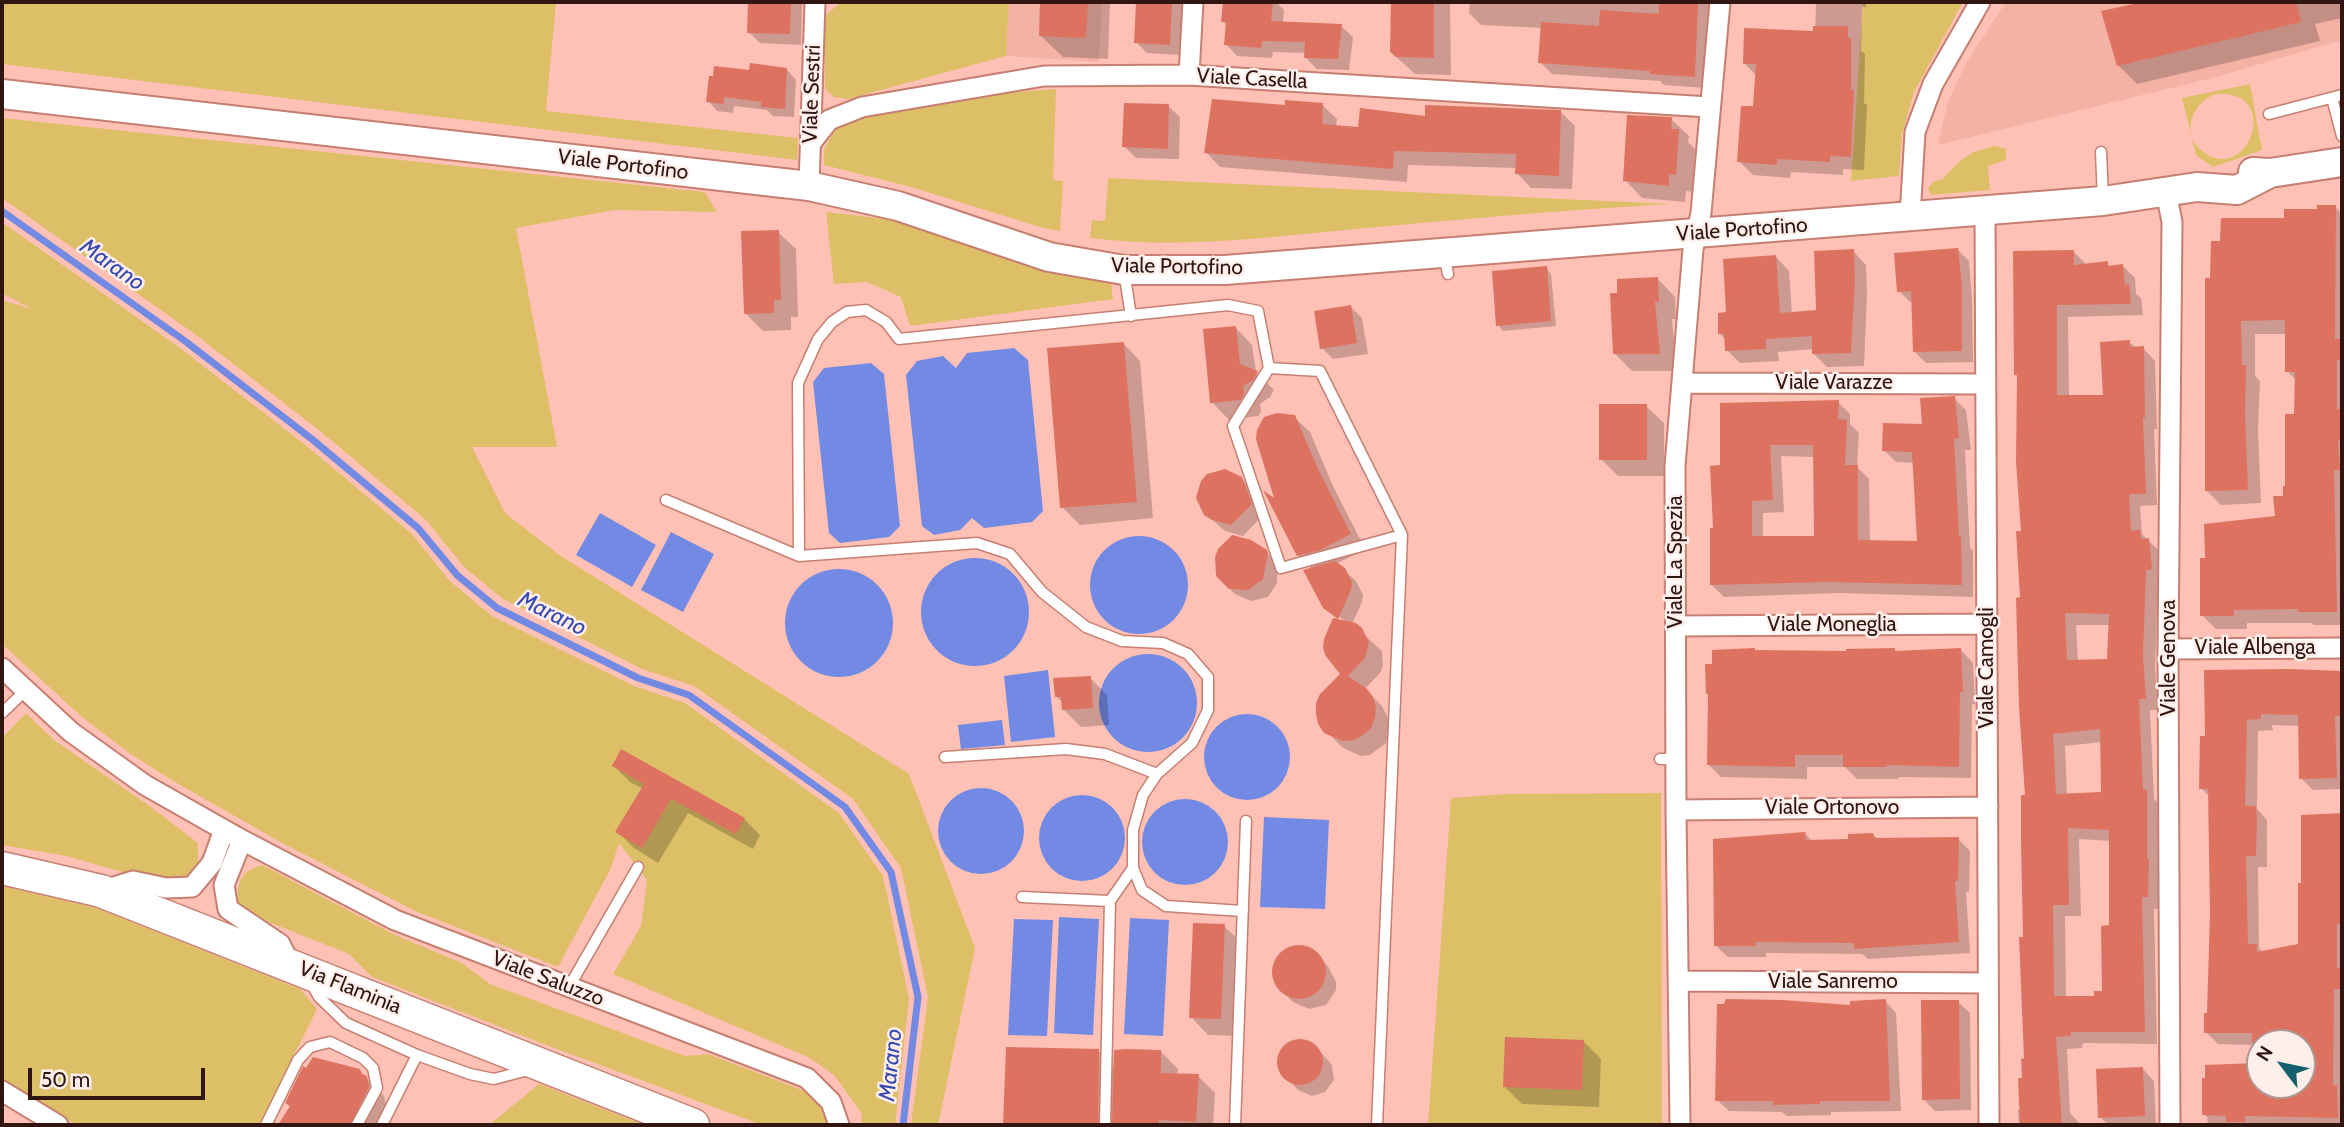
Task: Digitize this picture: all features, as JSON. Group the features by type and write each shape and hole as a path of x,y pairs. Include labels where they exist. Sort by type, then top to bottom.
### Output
{"main road":[{"name":"Via Flaminia","path":"2,868 101,891 693,1125"}],"street":[{"name":"Viale Sestri","path":"809,186 816,2"},
{"path":"1189,75 1193,2"},
{"name":"Viale La Spezia","path":"1680,1125 1676,810 1668,759 1677,626 1675,466 1693,249 1701,213 1720,2"},
{"path":"1910,216 1916,132 1933,83 1980,2"},
{"name":"Viale Casella","path":"811,143 829,120 862,107 1044,76 1189,75 1709,107"},
{"name":"Viale Portofino","path":"2,94 809,186 898,206 1049,257 1124,270 1446,264 1696,234 2103,201 2197,187 2237,190 2270,173 2342,162"},
{"name":"Viale Genova","path":"2166,192 2172,222 2168,649 2170,1125"},
{"name":"Viale Camogli","path":"1985,210 1989,1125"},
{"name":"Viale Varazze","path":"1682,383 1985,384"},
{"name":"Viale Moneglia","path":"1677,626 1987,624"},
{"name":"Viale Albenga","path":"2168,649 2342,648"},
{"name":"Viale Saluzzo","path":"2,668 71,732 145,785 242,841 395,920 807,1078 831,1102 839,1125"},
{"name":"Viale Ortonovo","path":"1676,810 1988,807"},
{"path":"101,891 133,881 166,888 192,887 212,863 224,830"},
{"path":"242,841 224,885 228,909 280,944 297,967"},
{"name":"Viale Sanremo","path":"1678,981 1988,983"},
{"path":"2,1091 58,1125"}],"lane":[{"path":"2269,114 2337,97 2342,136"},
{"path":"2101,152 2103,201"},
{"path":"1124,270 1131,316"},
{"path":"799,556 798,383 818,339 832,322 847,312 866,310 886,321 899,339 1228,305 1258,311 1269,368 1233,426 1281,568 1402,535"},
{"path":"1269,368 1320,371 1402,535 1377,1125"},
{"path":"666,500 799,556 978,543 1010,554 1042,592 1086,627 1122,641 1163,643 1188,654 1208,677 1208,710 1192,743 1157,774 1143,795 1133,830 1132,867 1142,890 1166,906 1243,911"},
{"path":"2,713 26,690"},
{"path":"945,757 1066,749 1105,754 1157,774"},
{"path":"1235,1125 1246,821"},
{"path":"569,987 638,867"},
{"path":"1105,1125 1110,901 1132,867"},
{"path":"1022,897 1110,901"},
{"path":"297,967 319,997 346,1023 417,1055 470,1074 494,1079 546,1066"},
{"path":"267,1125 298,1060 310,1047 330,1042 363,1058 373,1068 377,1088 357,1125"},
{"path":"382,1125 417,1055"}],"shaded area":[{"path":"2,2 556,2 546,111 798,138 797,160 2,64"},
{"path":"841,2 1009,2 1006,56 848,99 834,97 825,89 825,16"},
{"path":"1009,2 1102,2 1099,62 1006,56"},
{"path":"1863,2 1963,2 1914,92 1902,134 1899,176 1851,181"},
{"path":"2006,2 2342,2 2342,40 2212,78 1938,145 1947,104 1967,61"},
{"path":"2250,84 2262,150 2213,167 2196,155 2191,135 2201,150 2218,159 2232,157 2244,148 2252,135 2253,120 2249,106 2236,97 2215,94 2207,98 2195,111 2190,127 2191,134 2182,98"},
{"path":"1056,89 1053,180 1063,181 1060,231 911,187 824,165 824,150 835,129 865,117 1005,93"},
{"path":"2,118 705,192 717,212 614,210 516,228 557,447 472,447 505,513 558,554 909,774 975,948 938,1125 911,1125 928,997 901,868 853,799 694,686 642,669 503,599 464,567 426,520 320,431 192,332 2,198"},
{"path":"1994,146 2006,149 2006,160 1988,166 1990,190 1931,195 1928,188 1933,182 1942,179 1960,161 1972,153"},
{"path":"1108,178 1671,204 1218,241 1154,243 1090,238 1092,220 1105,221"},
{"path":"826,212 894,220 1046,271 1111,283 1113,299 910,326 901,297 867,282 834,284"},
{"path":"2,222 180,348 308,447 412,534 450,581 492,616 634,686 685,703 839,813 883,876 909,998 895,1125 861,1125 862,1114 834,1075 810,1058 613,974 641,926 647,880 619,843 611,868 558,967 415,911 282,843 168,778 82,717 2,644 2,300 32,309 2,293"},
{"path":"26,713 54,740 198,843 198,863 185,878 162,883 66,856 2,845 2,738"},
{"path":"1661,793 1662,1125 1428,1125 1451,798 1505,794"},
{"path":"262,865 395,935 462,963 490,984 685,1056 708,1054 802,1090 818,1103 826,1120 824,1125 762,1125 372,977 349,954 246,913 237,900 240,881 245,873"},
{"path":"2,886 96,908 300,989 317,1009 259,1125 77,1125 2,1080"},
{"path":"539,1084 644,1125 489,1125"}],"water":[{"path":"1014,348 1028,360 1043,511 1032,522 984,528 972,518 960,530 934,535 922,526 906,375 917,361 943,356 956,368 967,353"},
{"path":"871,363 884,374 900,526 889,537 840,543 829,533 813,382 824,368"},
{"path":"600,513 656,545 632,587 576,555"},
{"path":"671,532 714,554 683,612 641,590"},
{"path":"1139,536 1158,540 1173,551 1184,566 1188,585 1184,604 1173,619 1158,630 1139,634 1120,630 1105,619 1094,604 1090,585 1094,566 1105,551 1120,540"},
{"path":"975,558 996,562 1013,574 1025,591 1029,612 1025,633 1013,650 996,662 975,666 954,662 937,650 925,633 921,612 925,591 937,574 954,562"},
{"path":"839,569 860,573 877,585 889,602 893,623 889,644 877,661 860,673 839,677 818,673 801,661 789,644 785,623 789,602 801,585 818,573"},
{"path":"1148,654 1167,658 1182,669 1193,684 1197,703 1193,722 1182,737 1167,748 1148,752 1129,748 1114,737 1103,722 1099,703 1103,684 1114,669 1129,658"},
{"path":"1048,670 1055,737 1011,742 1004,676"},
{"path":"1247,714 1271,721 1283,733 1290,757 1283,781 1271,793 1247,800 1223,793 1211,781 1204,757 1211,733 1223,721"},
{"path":"1002,720 1005,745 961,749 958,725"},
{"path":"981,788 1005,795 1017,807 1024,831 1017,855 1005,867 981,874 957,867 945,855 938,831 945,807 957,795"},
{"path":"1082,795 1106,802 1118,814 1125,838 1118,862 1106,874 1082,881 1058,874 1046,862 1039,838 1046,814 1058,802"},
{"path":"1185,799 1209,806 1221,818 1228,842 1221,866 1209,878 1185,885 1161,878 1149,866 1142,842 1149,818 1161,806"},
{"path":"1264,817 1329,820 1325,909 1260,907"},
{"path":"1059,917 1099,919 1093,1035 1054,1033"},
{"path":"1130,918 1169,920 1163,1036 1124,1034"},
{"path":"1014,919 1053,920 1047,1036 1008,1035"}],"building":[{"path":"748,2 791,2 790,34 747,33"},
{"path":"1040,2 1088,2 1086,38 1039,36"},
{"path":"1136,2 1172,2 1170,45 1134,43"},
{"path":"1223,2 1273,2 1271,21 1342,24 1338,59 1304,58 1305,42 1262,41 1261,48 1224,45 1226,22 1221,22"},
{"path":"1391,2 1434,2 1434,58 1396,57 1390,52"},
{"path":"1659,2 1698,2 1695,77 1538,63 1541,22 1599,26 1600,10 1659,14"},
{"path":"2143,2 2296,2 2301,22 2117,66 2101,11"},
{"path":"1813,26 1848,26 1848,38 1851,38 1851,90 1854,90 1851,157 1830,156 1830,162 1777,159 1777,165 1737,162 1741,106 1753,106 1756,64 1743,64 1744,28 1813,31"},
{"path":"750,63 787,68 785,109 761,107 761,102 724,97 724,104 706,102 709,76 713,76 714,66 749,70"},
{"path":"1212,99 1285,105 1285,100 1323,103 1322,124 1358,127 1360,108 1425,116 1425,105 1561,110 1559,176 1515,174 1516,154 1394,151 1393,169 1204,153"},
{"path":"1124,103 1169,104 1168,149 1122,147"},
{"path":"1627,115 1672,117 1671,129 1679,129 1676,175 1669,174 1669,186 1623,181"},
{"path":"2317,205 2336,205 2335,339 2340,339 2337,409 2342,409 2342,440 2338,440 2340,470 2334,470 2337,612 2298,612 2298,609 2234,610 2234,616 2200,616 2200,558 2205,558 2204,524 2275,516 2273,496 2283,496 2285,486 2285,414 2294,414 2295,372 2285,372 2285,320 2241,321 2242,365 2246,365 2248,490 2205,491 2205,278 2210,278 2211,241 2220,241 2221,218 2284,218 2284,209 2317,209"},
{"path":"779,230 781,300 774,300 774,313 744,314 741,231"},
{"path":"1958,248 1962,286 1962,351 1913,352 1911,291 1897,292 1894,253"},
{"path":"1854,249 1851,353 1812,354 1812,336 1766,339 1766,349 1725,351 1724,334 1718,334 1718,313 1726,312 1723,259 1776,255 1780,313 1816,310 1814,251"},
{"path":"2074,250 2074,265 2108,261 2108,266 2123,264 2125,285 2129,284 2131,304 2057,305 2057,395 2103,395 2100,342 2130,340 2130,347 2144,346 2146,494 2129,494 2131,531 2140,530 2141,539 2149,538 2152,569 2146,570 2143,655 2146,699 2139,699 2143,790 2147,790 2149,859 2148,897 2142,897 2145,1032 2071,1032 2071,1036 2056,1037 2062,1125 2020,1125 2018,1078 2022,1078 2021,1058 2024,1059 2019,937 2023,937 2021,795 2025,795 2016,598 2020,597 2016,531 2021,531 2016,462 2017,375 2014,375 2013,251","holes":["2065,613 2109,614 2107,659 2067,660","2100,729 2101,792 2056,794 2053,734","2068,828 2109,830 2109,925 2101,926 2102,991 2094,991 2094,996 2054,996 2053,905 2069,905"]},
{"path":"1547,266 1551,321 1496,326 1492,271"},
{"path":"1658,277 1659,302 1655,302 1660,354 1613,354 1610,293 1617,293 1617,279"},
{"path":"1351,305 1357,343 1320,349 1314,311"},
{"path":"1236,326 1240,364 1258,371 1253,380 1243,386 1244,394 1241,400 1210,403 1203,329"},
{"path":"1124,342 1137,502 1060,508 1047,348"},
{"path":"1955,396 1959,438 1954,439 1962,585 1827,582 1710,585 1710,528 1713,528 1710,466 1720,465 1720,403 1839,400 1838,419 1847,420 1845,465 1858,465 1858,540 1917,541 1912,452 1882,451 1883,423 1922,424 1920,398","holes":["1770,445 1813,445 1814,536 1752,536 1752,501 1773,500"]},
{"path":"1599,404 1647,404 1647,460 1599,460"},
{"path":"1277,413 1295,415 1318,469 1351,534 1320,550 1297,556 1263,490 1274,498 1256,439 1257,430 1264,417"},
{"path":"1225,469 1242,477 1252,504 1231,525 1204,515 1196,498 1201,481 1207,474"},
{"path":"1232,535 1251,540 1268,553 1263,579 1248,590 1229,589 1216,576 1215,557 1218,549"},
{"path":"1335,561 1345,568 1352,582 1338,619 1323,608 1303,570"},
{"path":"1333,618 1356,623 1362,628 1369,642 1365,658 1348,676 1367,689 1373,697 1375,718 1371,728 1354,740 1343,741 1324,733 1316,714 1316,703 1320,694 1340,674 1325,655 1323,647"},
{"path":"1755,648 1846,651 1895,648 1895,651 1961,648 1963,692 1960,692 1959,767 1843,767 1843,755 1795,755 1795,767 1707,765 1708,694 1705,664 1712,664 1712,650"},
{"path":"2204,670 2342,671 2341,716 2335,716 2337,778 2299,779 2298,715 2261,714 2261,719 2247,720 2245,806 2256,806 2256,856 2246,856 2248,944 2257,944 2257,952 2298,944 2301,815 2342,813 2342,924 2337,924 2337,968 2342,968 2342,989 2334,989 2333,1085 2337,1085 2338,1118 2245,1116 2245,1122 2226,1122 2226,1116 2202,1115 2202,1078 2205,1078 2205,1065 2246,1063 2246,1099 2316,1099 2316,1029 2246,1029 2246,1033 2204,1033 2210,913 2208,789 2199,789 2200,736 2205,736"},
{"path":"1091,676 1093,708 1062,710 1061,697 1055,697 1053,678"},
{"path":"621,749 745,818 736,834 671,799 642,848 615,832 644,784 612,766"},
{"path":"1805,832 1806,840 1848,839 1848,834 1873,833 1874,838 1959,837 1958,881 1955,881 1959,942 1854,949 1854,943 1755,942 1756,946 1714,946 1713,839"},
{"path":"1193,923 1225,924 1221,1019 1189,1018"},
{"path":"1299,945 1318,953 1326,972 1318,991 1299,999 1280,991 1272,972 1280,953"},
{"path":"1726,999 1850,1005 1850,1001 1886,999 1890,1101 1820,1101 1820,1104 1773,1105 1773,1101 1715,1101 1717,1004 1724,1004"},
{"path":"1921,1000 1959,1000 1960,1099 1922,1100"},
{"path":"1505,1037 1584,1040 1582,1090 1503,1087"},
{"path":"1300,1039 1316,1046 1323,1062 1316,1078 1300,1085 1284,1078 1277,1062 1284,1046"},
{"path":"1006,1047 1099,1049 1098,1125 1003,1125"},
{"path":"1114,1050 1161,1050 1161,1073 1199,1074 1196,1122 1159,1120 1159,1125 1112,1125"},
{"path":"313,1057 360,1069 362,1074 367,1076 369,1087 350,1125 278,1125 290,1106 285,1103 303,1066 306,1068"},
{"path":"2143,1067 2145,1116 2098,1118 2096,1069"}],"waterway":[{"name":"Marano","path":"2,211 185,341 313,440 418,528 457,575 497,608 638,678 689,695 845,807 891,872 918,997 903,1125"}]}
